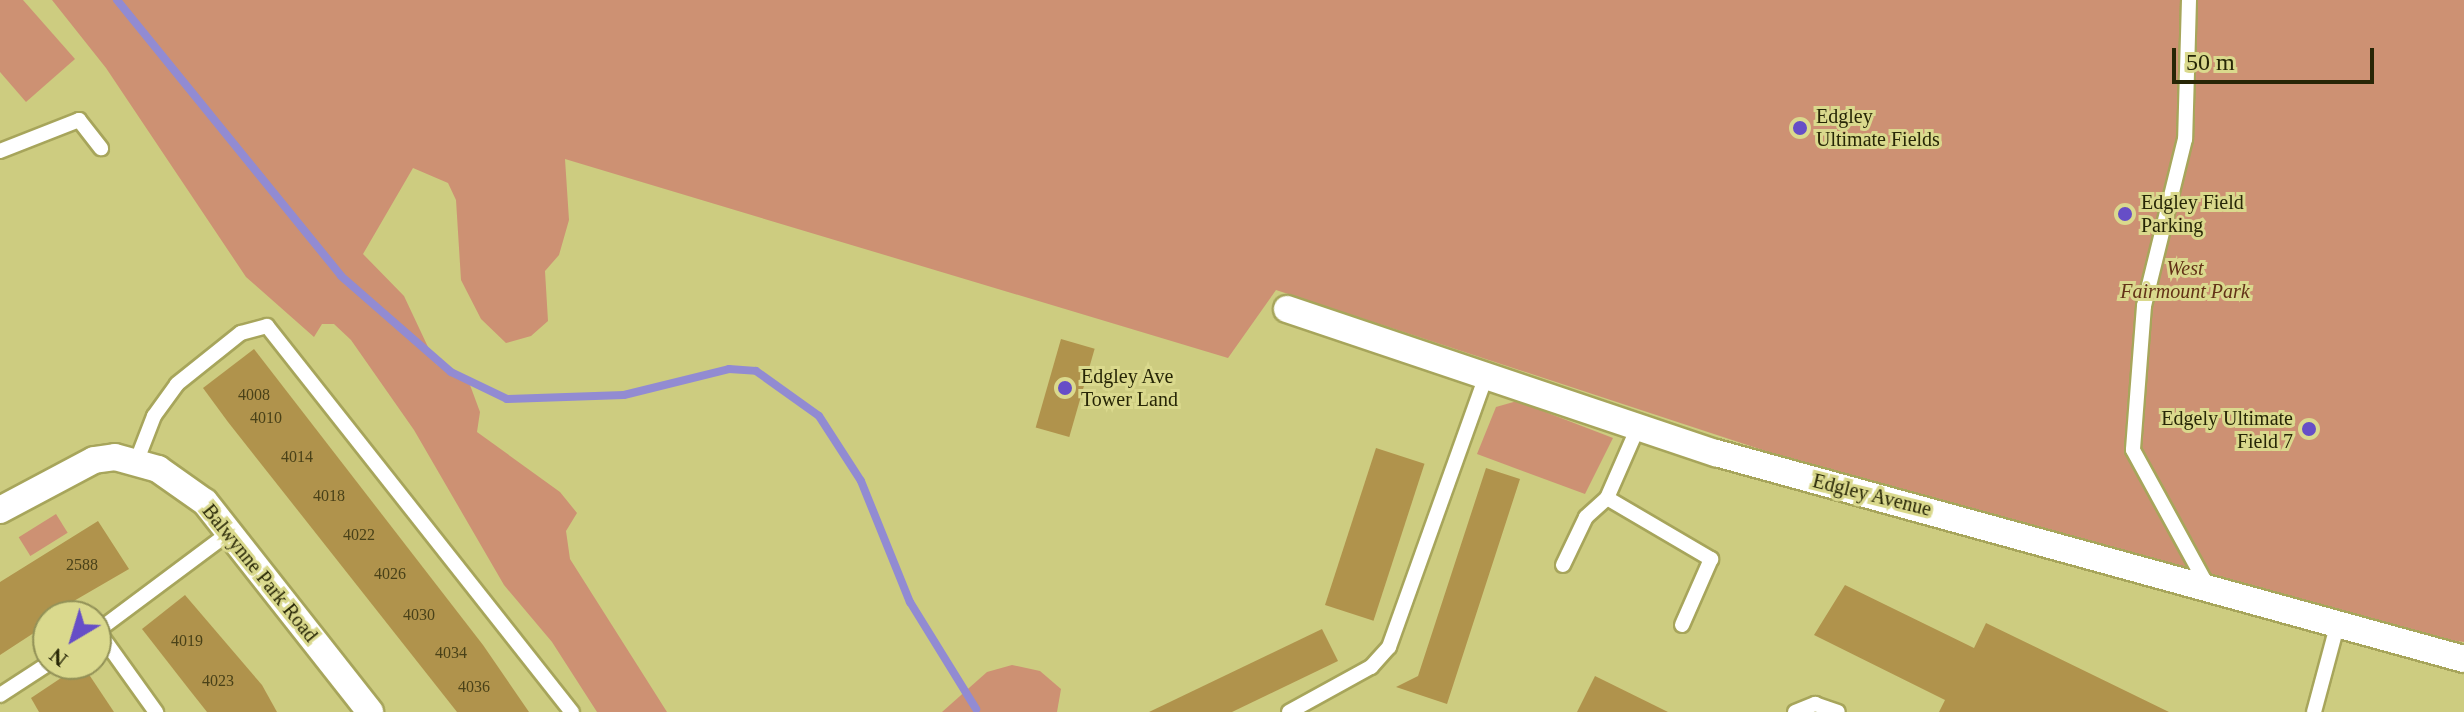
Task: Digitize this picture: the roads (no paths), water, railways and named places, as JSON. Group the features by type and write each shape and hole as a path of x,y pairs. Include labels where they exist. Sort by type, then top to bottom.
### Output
{"street":[{"name":"Edgley Avenue","path":"1287,309 1487,373 1638,427 2337,626 2464,659"},
{"name":"Balwynne Park Road","path":"0,510 74,467 115,457 137,460 180,482 230,532 370,712"}],"lane":[{"path":"2189,0 2185,139 2144,306 2133,450 2208,587"},
{"path":"0,151 79,120 101,148"},
{"path":"137,460 154,416 177,384 241,333 267,326 572,712"},
{"path":"1289,712 1357,676 1389,647 1487,373"},
{"path":"1563,565 1586,517 1607,498 1638,427"},
{"path":"1607,498 1711,559 1682,625"},
{"path":"112,621 230,532"},
{"path":"2314,712 2337,626"},
{"path":"112,652 156,712"},
{"path":"0,695 32,674"},
{"path":"1795,712 1815,704 1838,712"}],"waterway":[{"path":"117,0 341,276 451,372 507,399 624,395 729,369 756,371 819,416 861,481 910,602 976,709"}],"place":[{"name":"Edgley Ultimate Fields","path":"1800,128"},
{"name":"Edgley Field Parking","path":"2125,214"},
{"name":"Edgley Ave Tower Land","path":"1065,388"},
{"name":"Edgely Ultimate Field 7","path":"2309,429"}],"park label":[{"name":"West Fairmount Park","path":"2185,280"}]}
